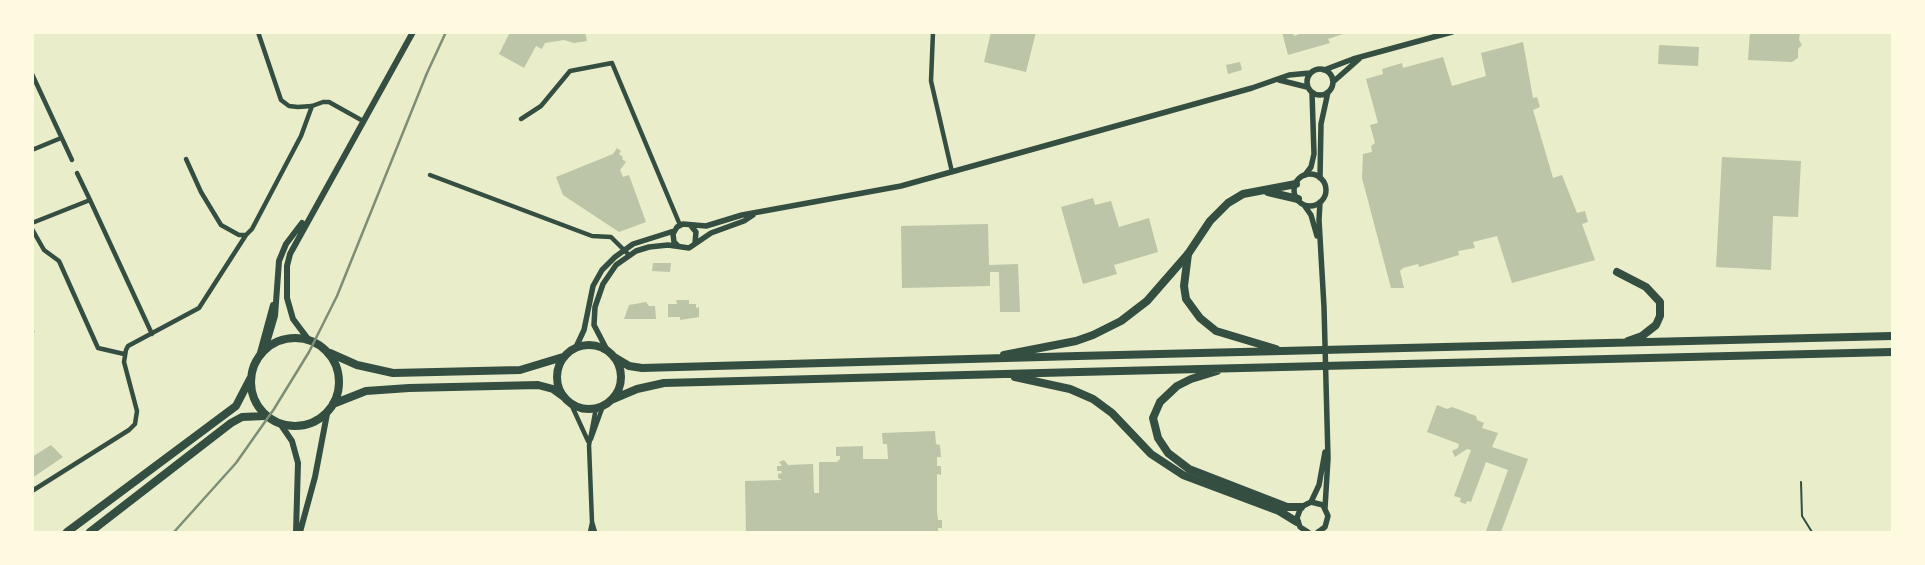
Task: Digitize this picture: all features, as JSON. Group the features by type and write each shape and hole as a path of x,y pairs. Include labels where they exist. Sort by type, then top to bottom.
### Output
{"highway":[{"path":"978,359 1034,350 1093,336 1121,321 1147,301 1188,254 1210,221 1228,202 1243,194 1296,184"},
{"path":"1262,191 1301,202"},
{"path":"1188,254 1184,286 1186,299 1200,318 1216,331 1286,351"},
{"path":"1617,272 1653,292 1660,302 1661,309 1659,321 1652,329 1642,336 1621,343"},
{"path":"68,532 207,426 245,389 258,360 265,350 282,340 308,339 330,353 357,365 392,373 520,370 563,356 576,347 596,345 608,350 614,357 629,366 642,368 1892,336"},
{"path":"333,404 366,391 409,388 538,386 553,389 571,404 584,409 599,407 636,388 664,383 1892,352"},
{"path":"252,375 252,396 256,405 265,416 281,425 308,425 326,414 337,395 338,376 330,353"},
{"path":"563,356 556,380 564,397"},
{"path":"611,400 619,389 621,376 614,357"},
{"path":"1227,368 1191,379 1167,394 1155,410 1153,418 1158,438 1168,453 1190,469 1287,507 1301,507"},
{"path":"1001,374 1084,394 1112,414 1151,454 1183,475 1279,512 1298,522"},
{"path":"90,532 214,435 242,416 265,416"}],"main road":[{"path":"308,339 293,319 290,310 286,266 295,242 413,32"},
{"path":"258,360 274,301 278,268 286,244 318,200"},
{"path":"265,350 275,316 274,301"},
{"path":"300,532 315,477 326,414"},
{"path":"281,425 295,448 298,463 296,532"}],"street":[{"path":"258,32 281,100 289,106 312,106 329,102 363,121"},
{"path":"933,32 931,81 952,172"},
{"path":"1324,70 1360,57 1450,33"},
{"path":"1319,532 1325,527 1328,520 1325,508 1328,458 1324,307 1320,245 1320,202 1326,191 1320,178 1321,124 1328,92 1333,82 1360,57"},
{"path":"521,119 541,106 570,71 612,63 680,225"},
{"path":"680,225 706,226 742,215 753,215 901,186 1279,80 1298,73 1310,73 1317,69 1324,70 1329,73 1333,82"},
{"path":"1310,73 1306,82 1312,93 1314,154 1311,167 1296,184 1295,190 1310,215 1320,245"},
{"path":"32,74 72,160"},
{"path":"1279,80 1308,87"},
{"path":"1312,93 1320,95 1328,92"},
{"path":"32,491 129,430 135,424 137,411 124,362 124,354 128,346 199,308 246,235 252,230 308,123 312,106"},
{"path":"32,150 61,138"},
{"path":"186,159 221,225 239,235 246,235"},
{"path":"77,173 152,334"},
{"path":"430,175 592,236 611,237 629,255"},
{"path":"1305,175 1320,178"},
{"path":"32,223 90,200"},
{"path":"1301,202 1312,206 1320,202"},
{"path":"608,350 594,325 595,306 603,284 616,265 629,255 649,247 678,246 689,248 711,233 744,221 753,215"},
{"path":"576,347 584,330 591,293 608,263 624,249 640,241 674,231 680,225"},
{"path":"691,226 696,232 696,242"},
{"path":"32,228 44,250 59,261 98,348 124,354"},
{"path":"674,231 673,240 678,246"},
{"path":"571,404 589,445"},
{"path":"590,532 592,522 589,445 599,407"},
{"path":"1311,502 1321,479 1326,437"},
{"path":"1306,532 1298,522 1298,514 1301,507 1311,502 1319,503 1325,508"},
{"path":"592,522 595,532"}],"lane":[{"path":"1801,482 1802,516 1812,532"}],"building":[{"path":"510,32 585,32 587,41 574,43 564,40 545,43 542,49 536,46 524,68 499,54"},
{"path":"991,32 1036,32 1026,72 984,62"},
{"path":"1282,32 1293,32 1294,36 1305,32 1342,32 1343,34 1328,39 1330,43 1288,55"},
{"path":"1750,32 1800,32 1799,40 1802,45 1798,49 1798,58 1792,62 1748,60"},
{"path":"1523,42 1533,98 1537,97 1540,107 1533,110 1553,178 1562,175 1577,213 1585,211 1588,222 1582,224 1595,260 1512,283 1497,236 1473,242 1475,248 1458,251 1459,255 1419,267 1418,264 1403,268 1400,271 1404,288 1391,288 1362,178 1363,154 1372,152 1371,146 1375,143 1370,125 1378,123 1366,79 1383,74 1382,69 1402,63 1403,68 1443,57 1452,86 1486,76 1481,53"},
{"path":"1659,45 1699,47 1698,66 1658,64"},
{"path":"1240,62 1242,70 1228,74 1226,65"},
{"path":"617,148 621,151 619,154 623,157 622,159 626,162 620,170 623,177 629,175 646,222 619,232 563,195 556,177 613,154"},
{"path":"1722,157 1801,161 1798,217 1773,216 1771,270 1716,267"},
{"path":"1093,198 1095,205 1111,201 1119,227 1149,218 1158,252 1114,265 1117,274 1083,284 1061,207"},
{"path":"988,224 989,265 1018,264 1020,312 1000,312 999,272 990,272 990,286 902,288 901,226"},
{"path":"653,263 671,263 670,272 652,271"},
{"path":"676,300 689,300 689,304 696,304 696,308 699,307 699,317 680,320 680,317 668,317 668,304 677,304"},
{"path":"646,302 649,306 655,306 656,319 624,319 629,305"},
{"path":"1437,405 1447,409 1452,407 1476,416 1477,420 1484,423 1482,428 1498,433 1492,447 1528,459 1501,532 1486,531 1508,470 1486,462 1471,502 1467,501 1466,504 1460,502 1461,498 1454,496 1471,450 1467,449 1455,457 1452,451 1458,448 1459,444 1427,432"},
{"path":"935,431 936,444 940,445 941,457 937,457 937,466 941,466 941,475 937,474 937,512 938,520 942,520 942,528 938,528 938,532 746,532 745,481 782,480 778,478 778,474 782,473 777,471 777,466 782,466 779,462 784,460 788,465 813,464 814,493 819,493 819,462 837,462 840,456 836,456 836,447 863,446 863,459 888,459 887,444 883,444 882,433"},
{"path":"51,445 63,457 32,478 32,457"}],"railway":[{"path":"174,532 236,463 274,409 309,352 337,296 427,73 446,32"}]}
